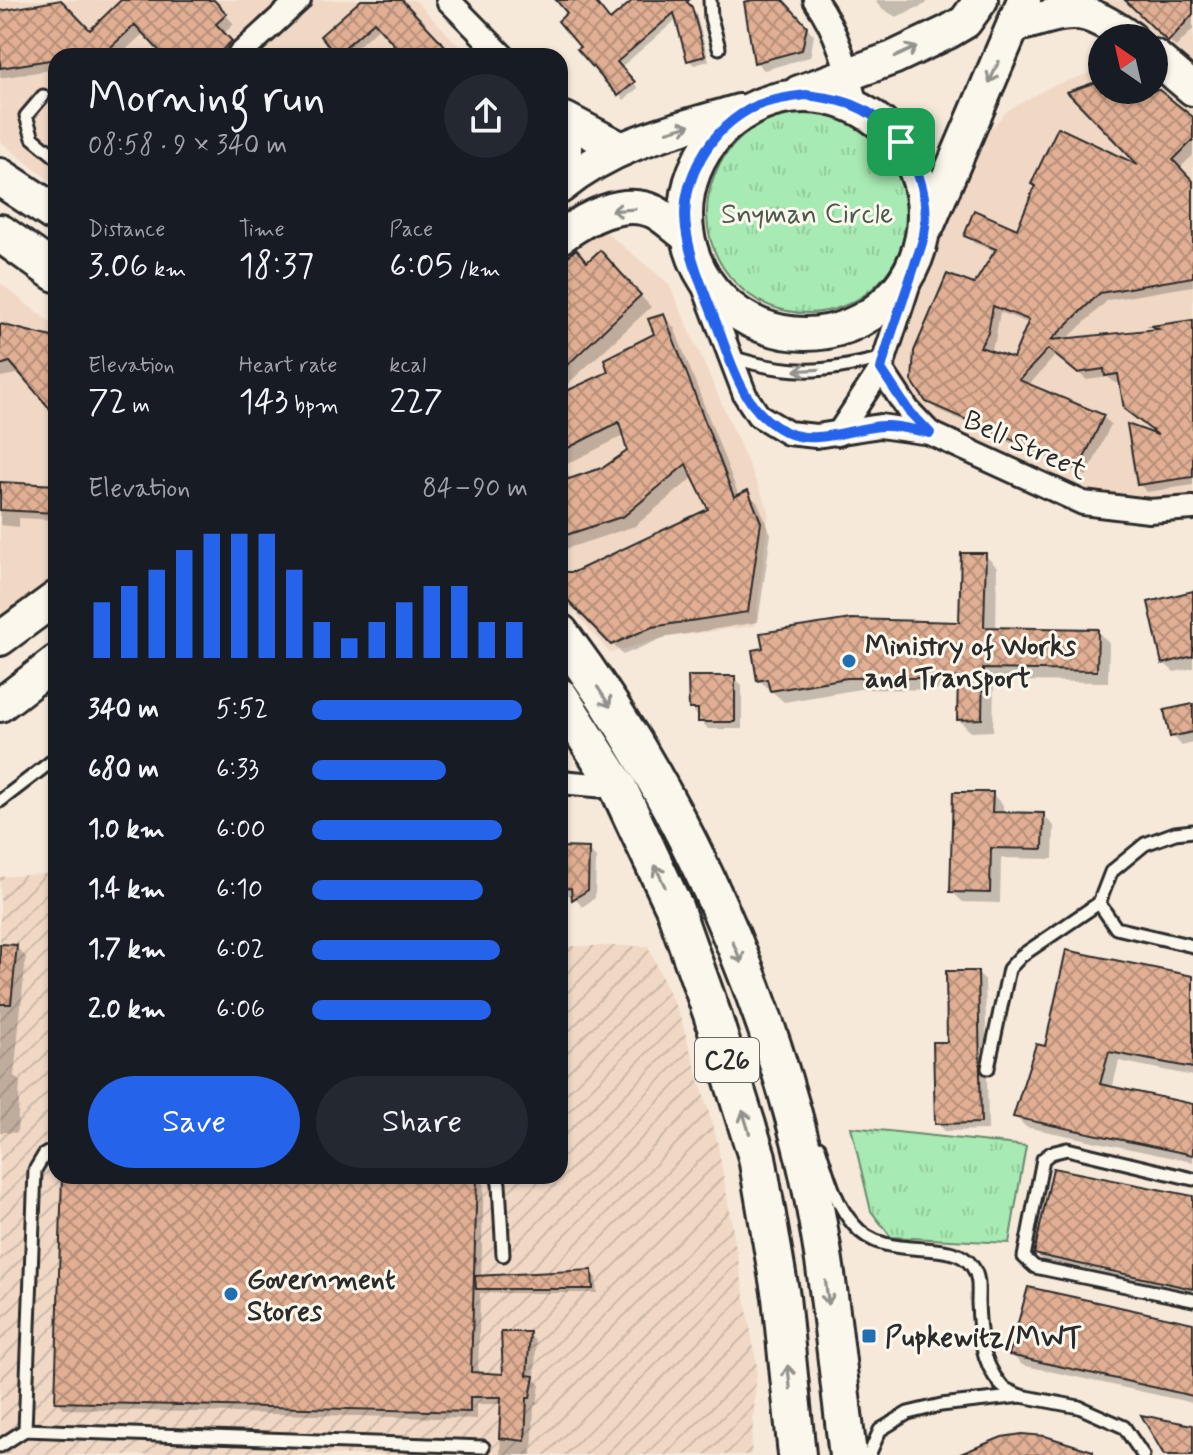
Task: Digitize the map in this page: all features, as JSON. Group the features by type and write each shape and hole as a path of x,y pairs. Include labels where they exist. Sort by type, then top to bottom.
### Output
{"main road":[{"path":"568,181 620,148 849,75 948,32 965,22 981,0"},
{"path":"1104,0 1122,24"},
{"path":"924,235 925,203 917,171 901,142 878,119 856,106 831,98 806,95 768,102 729,123 708,146 693,173 686,203 686,235 698,271 721,301 752,323 788,334 826,334 862,321 892,298 914,267 924,235 1019,13 1089,13 1108,24"},
{"path":"1168,68 1193,89"},
{"path":"568,120 620,148"},
{"path":"0,177 48,209"},
{"path":"568,232 594,215 622,206 653,211 686,235"},
{"path":"0,233 48,267"},
{"path":"0,639 48,604"},
{"name":"C26","path":"568,644 609,703 661,790 707,880 753,990 801,1144 821,1244 848,1455"},
{"path":"0,705 48,668"},
{"name":"C26","path":"568,719 618,787 674,907 757,1157 781,1297 797,1455"}],"street":[{"path":"247,48 299,0"},
{"path":"448,0 495,48"},
{"path":"815,0 827,17 849,75 856,106"},
{"path":"838,434 883,363 914,267"},
{"name":"Bell Street","path":"698,271 745,395 758,415 788,433 816,436 880,426 930,433 1083,503 1149,511 1193,508"},
{"path":"883,363 908,410 930,433"},
{"path":"568,783 618,787"}],"lane":[{"path":"710,0 719,48"},
{"path":"43,96 26,116 33,138 48,150"},
{"path":"728,356 789,371 841,369 883,363"},
{"path":"0,801 48,764"},
{"path":"988,1068 1009,969 1021,956 1099,903 1111,872 1145,844 1175,833 1193,831"},
{"path":"1099,903 1116,928 1193,946"},
{"path":"753,990 784,1039"},
{"path":"815,1136 839,1203 855,1228 894,1248 949,1251 965,1258 973,1267 978,1278 979,1329 985,1358 1001,1387 1021,1396 1079,1407 1124,1427 1143,1455"},
{"path":"1193,1179 1067,1149 1051,1153 1043,1159 1024,1257 1035,1267 1193,1300"},
{"path":"25,1430 35,1170 48,1153"},
{"path":"499,1184 503,1255"},
{"path":"869,1455 880,1430 908,1413 941,1405 1021,1396"},
{"path":"0,1446 25,1430 483,1447"}],"shaded area":[{"path":"0,0 415,0 461,48 48,48 48,180 0,141"},
{"path":"1104,0 1193,0 1193,89 1168,68 1168,24 1124,24"},
{"path":"1088,74 1088,104 1168,104 1168,83 1193,105 1193,508 1083,503 930,433 884,358 974,147 1008,110 1052,86"},
{"path":"596,224 669,284 769,511 755,626 667,637 610,653 568,604 568,248"},
{"path":"0,283 48,321 48,581 0,624"},
{"path":"48,873 48,1184 568,1184 568,946 648,946 681,1019 717,1140 757,1366 751,1455 0,1455 0,877"}],"green space":[{"name":"Snyman Circle","path":"807,113 845,121 878,142 899,175 907,213 899,251 878,284 845,305 807,313 769,305 736,284 715,251 707,213 715,175 736,142 769,121"},
{"path":"851,1127 1026,1146 1009,1243 891,1237 871,1211"}],"building":[{"path":"61,0 90,30 121,0 214,0 227,14 216,24 232,41 225,48 157,48 135,25 110,48 48,48 48,60 0,68 0,11"},
{"path":"361,0 402,0 447,48 397,48 374,22 344,48 330,48 320,36"},
{"path":"556,0 594,0 610,20 633,0 689,0 687,2 692,7 705,56 687,61 674,13 617,62 635,82 618,96 577,49 580,47 558,21 567,13"},
{"path":"783,0 807,26 802,50 754,63 744,2"},
{"path":"1125,0 1193,0 1193,14 1168,42 1168,24 1150,24"},
{"path":"1088,85 1088,104 1168,104 1168,97 1193,117 1193,140 1173,160 1193,181 1193,277 1100,293 1051,340 1158,329 1151,326 1193,320 1193,477 1137,485 1127,424 1158,435 1124,409 1118,374 1105,376 1104,369 1077,373 1048,349 1019,380 1104,415 1079,469 926,402 912,381 914,351 947,274 974,284 996,249 964,236 974,210 1017,229 1035,186 1031,184 1058,127 1138,165 1067,92","holes":["993,306 1029,320 1013,358 980,347 988,333"]},
{"path":"576,249 587,262 600,250 641,295 568,364 568,256"},
{"path":"664,314 734,497 748,490 761,522 748,612 652,627 611,645 568,600 568,572 574,572 708,509 686,464 624,516 568,534 568,479 604,467 627,451 619,422 568,448 568,390 608,372 604,359 654,334 648,319"},
{"path":"0,324 48,336 48,407 10,362 0,365"},
{"path":"0,482 48,485 48,513 0,510"},
{"path":"961,553 986,553 984,627 1098,629 1097,671 983,669 982,719 957,720 958,678 847,678 770,691 767,679 757,681 752,650 763,648 760,633 851,619 959,622"},
{"path":"1193,591 1193,656 1162,664 1148,602"},
{"path":"688,676 735,676 735,722 698,722 698,709 689,709"},
{"path":"1193,704 1193,732 1170,737 1164,710"},
{"path":"953,792 993,792 992,812 1044,813 1043,849 991,848 990,893 950,892"},
{"path":"568,847 589,848 588,890 572,900 571,888 568,888"},
{"path":"0,944 17,945 11,1004 0,1004"},
{"path":"1066,950 1193,976 1193,1068 1109,1052 1100,1084 1193,1104 1193,1155 1013,1117 1036,1044 1045,1046"},
{"path":"946,971 978,971 981,1123 935,1124 933,1042 947,1042"},
{"path":"1053,1168 1193,1196 1193,1289 1034,1254"},
{"path":"62,1184 477,1184 471,1372 503,1374 501,1332 530,1332 527,1375 534,1376 530,1398 527,1398 525,1441 499,1438 501,1397 470,1397 470,1412 55,1402"},
{"path":"592,1270 593,1289 476,1289 475,1276"},
{"path":"1028,1287 1193,1323 1193,1396 1009,1355"},
{"path":"1141,1415 1193,1425 1193,1455 1164,1455"},
{"path":"1022,1434 1045,1436 1093,1451 1093,1455 958,1455 1002,1437"}],"place":[{"name":"Ministry of Works and Transport","path":"849,661"},
{"name":"Government Stores","path":"231,1294"},
{"name":"Pupkewitz/MWT","path":"869,1336"}],"route":[{"path":"806,95 831,98 856,106 878,119 901,142 917,171 925,203 924,235 881,369 908,410 930,433 880,426 816,436 788,433 758,415 745,395 728,356 686,235 686,203 693,173 708,146 729,123 756,106 780,98 806,95"}]}
